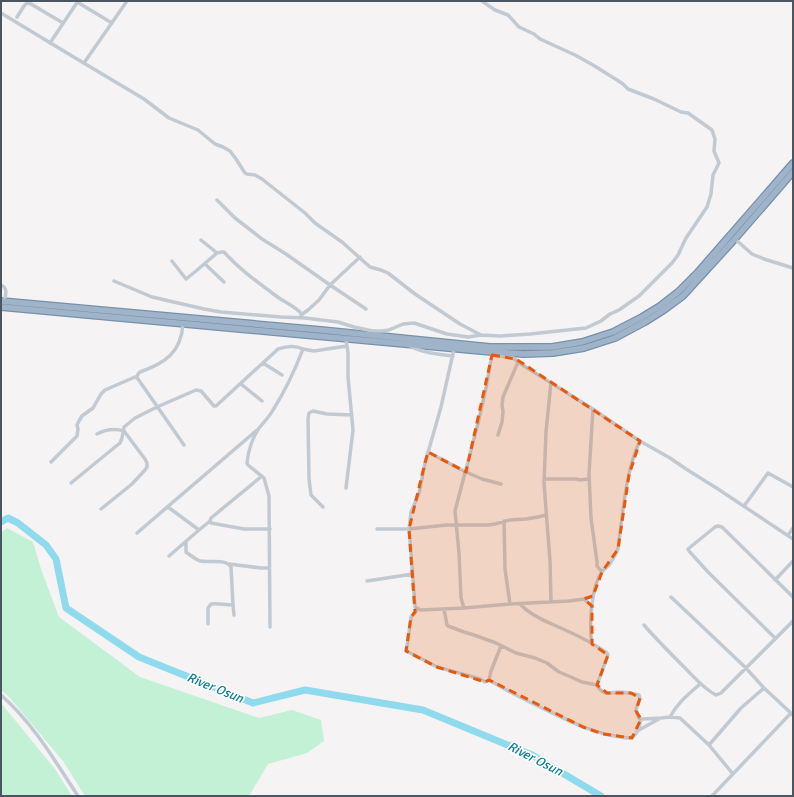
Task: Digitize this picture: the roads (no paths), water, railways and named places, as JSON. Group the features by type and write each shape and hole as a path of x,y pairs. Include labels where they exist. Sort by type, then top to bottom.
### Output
{"highway":[{"path":"1,308 183,324 490,347 552,347 582,342 613,332 642,318 678,292 698,272 793,163"},
{"path":"3,301 347,336 492,353 553,353 584,348 615,338 645,322 683,296 793,172"}],"street":[{"path":"84,63 127,1"},
{"path":"114,281 152,297 196,308 221,312 338,322 373,331 389,330 403,324 414,323 447,334 468,337 481,335 500,336 530,334 586,328 601,321 610,314 630,303 656,280 672,263 678,255 686,238 707,207 711,194 713,175 719,163 714,151 715,139 712,130 688,113 681,112 654,99 628,90 617,80 593,65 519,27 508,15 495,10 482,1"},
{"path":"50,43 77,2 112,23"},
{"path":"17,17 27,3 63,23"},
{"path":"1,13 144,99 169,118 198,130 215,144 223,146 236,158 244,173 255,175 262,179 305,213 315,223 342,242 370,267 388,273 415,294 460,324 481,335"},
{"path":"217,200 235,218 262,239 366,309"},
{"path":"735,239 752,254 793,268"},
{"path":"201,240 217,253"},
{"path":"172,261 186,279 217,253 224,252 251,277 294,306 302,314"},
{"path":"299,318 319,300 330,285 360,257"},
{"path":"205,264 224,282"},
{"path":"1,285 4,286 6,290 3,301"},
{"path":"51,462 77,436 78,425 82,416 93,408 101,394 110,388 137,377 138,374 164,361 174,352 181,338 183,324"},
{"path":"346,325 348,377 353,430 346,488"},
{"path":"407,344 417,350 453,356"},
{"path":"71,483 120,443 124,428 135,418 196,390 201,391 214,406 216,406 278,349 283,347 294,346 314,351 347,346"},
{"path":"137,533 259,428 273,410 295,370 303,349"},
{"path":"454,349 441,407 425,463 420,492 412,512 409,529 415,607 421,610 464,608 569,601 593,596"},
{"path":"464,608 461,598 455,511 483,402 492,353 513,358 640,441 698,476 793,539"},
{"path":"498,435 502,422 503,397 518,362"},
{"path":"264,363 282,375"},
{"path":"137,377 184,445"},
{"path":"551,382 546,432 545,479 551,602"},
{"path":"241,384 262,400"},
{"path":"593,409 589,479 591,518 597,562 602,572"},
{"path":"323,507 311,495 309,478 309,413 313,411 327,414 352,415"},
{"path":"259,428 252,442 247,463 265,480 269,496 270,626"},
{"path":"97,434 114,429 124,431 147,463 145,470 132,484 101,509"},
{"path":"247,438 252,442"},
{"path":"592,644 590,635 595,586 602,572 614,558 618,549 629,475 635,451 640,441"},
{"path":"428,452 482,479 502,484"},
{"path":"744,506 768,472 793,487"},
{"path":"169,556 210,521 211,518 262,476"},
{"path":"545,479 589,479"},
{"path":"168,507 200,530"},
{"path":"377,529 409,529 447,525 484,526 510,520 538,517 546,514"},
{"path":"210,521 211,523 244,529 270,529"},
{"path":"504,522 505,569 510,604"},
{"path":"775,638 708,572 688,549 715,527 722,527 793,597"},
{"path":"788,535 793,528"},
{"path":"186,542 186,552 199,560 269,568"},
{"path":"775,580 793,561"},
{"path":"229,564 231,567 234,615"},
{"path":"367,581 413,574"},
{"path":"671,597 792,714 712,796"},
{"path":"584,599 592,606"},
{"path":"208,624 208,608 211,604 233,605"},
{"path":"520,604 543,620 606,652 608,655 597,685"},
{"path":"418,609 411,617 406,651 437,667 480,679 485,682 489,680 535,705 582,727 603,734 629,738 634,736 641,719 636,711 637,704 640,699 639,695 620,692 607,693 602,691 597,685 582,682 559,672 547,663 516,653 474,634 448,626 444,609"},
{"path":"644,625 700,684 710,692 718,695 793,621"},
{"path":"489,680 501,646"},
{"path":"670,717 679,703 700,684"},
{"path":"709,745 741,708 764,688"},
{"path":"1,695 33,729 50,752 78,796"},
{"path":"641,719 670,717 680,718 709,745 733,774"},
{"path":"637,731 661,718"},
{"path":"640,724 650,725"}],"waterway":[{"name":"River Osun","path":"1,522 8,518 18,523 46,545 56,559 66,608 139,657 253,703 305,690 423,710 532,755 601,796"}]}
